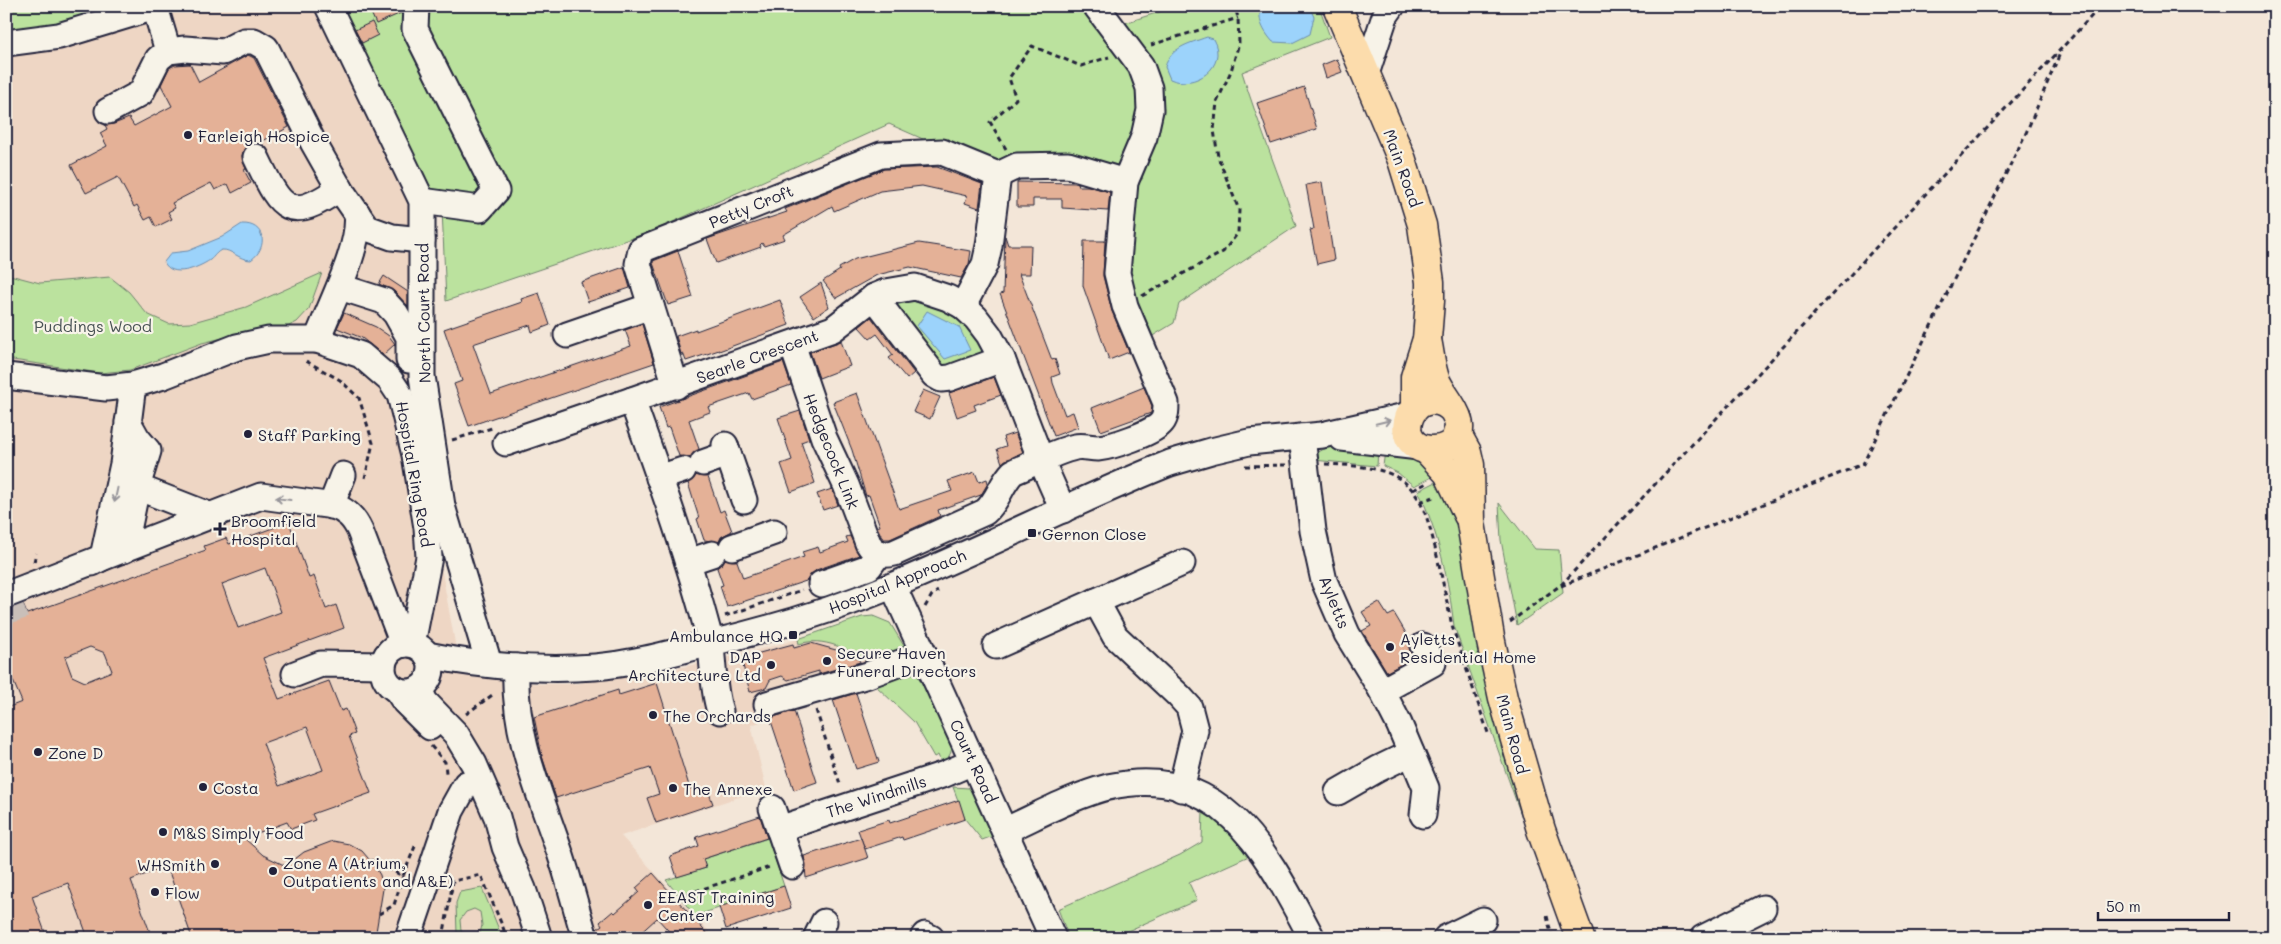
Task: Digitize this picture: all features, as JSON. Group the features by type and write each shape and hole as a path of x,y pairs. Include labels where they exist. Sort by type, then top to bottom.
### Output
{"main road":[{"name":"Main Road","path":"1337,6 1402,160 1422,225 1430,282 1427,339 1415,377 1408,432 1448,473 1471,523"},
{"name":"Main Road","path":"1427,339 1436,380 1456,423 1470,465 1471,523 1490,637 1515,745 1542,830 1580,938"},
{"path":"1412,411 1419,404 1432,400 1445,403 1456,423 1446,447 1440,450 1423,449"}],"street":[{"name":"North Court Road","path":"328,6 422,201 422,376 442,506 489,664"},
{"path":"416,6 415,29 496,191 480,209 422,201"},
{"path":"821,584 869,566 879,553 894,553 985,512 994,504 1006,479 1013,472 1082,445 1096,448 1107,447 1153,430 1162,422 1166,413 1166,403 1125,306 1118,273 1125,182 1144,137 1150,110 1146,81 1141,66 1096,6"},
{"path":"1366,74 1385,16 1392,6"},
{"path":"6,43 59,36 156,7 168,51"},
{"path":"108,111 145,100 147,79 158,59 168,51 185,49 223,52 244,41 254,40 277,58 321,144 340,188 367,228 392,237 422,240"},
{"name":"Petty Croft","path":"676,386 638,264 640,250 881,154 942,152 1008,170 1068,164 1125,182"},
{"path":"256,157 261,191 293,208 306,207 324,200 340,188"},
{"path":"963,306 987,255 1008,170"},
{"path":"317,340 327,312 340,287 343,246 359,226 357,213"},
{"path":"340,287 384,301 396,314 405,329 409,337 408,386 399,400"},
{"name":"Searle Crescent","path":"506,443 676,386 833,329 874,298 900,288 915,287 948,298 963,306 976,318 989,335 1002,359 1041,460 1063,510"},
{"path":"874,298 934,376 950,378 1002,359"},
{"path":"567,335 650,306"},
{"name":"Hospital Ring Road","path":"6,376 106,388 133,385 163,376 237,347 269,340 317,340 361,354 390,380 399,400 414,455 429,543 415,666"},
{"name":"Hedgecock Link","path":"792,344 824,438 846,484 868,543 872,549 879,553"},
{"path":"114,554 133,385"},
{"path":"632,400 688,562 708,632 714,694 720,710"},
{"name":"Hospital Approach","path":"415,666 458,661 516,667 598,667 708,632 804,618 893,586 1135,477 1203,453 1249,442 1312,436 1412,411"},
{"path":"105,463 127,430"},
{"path":"114,554 138,487 148,451 127,430"},
{"name":"Hospital Approach","path":"1312,436 1423,449"},
{"name":"Ayletts","path":"1312,436 1305,464 1318,556 1329,593 1347,634 1400,724 1426,788 1423,815"},
{"path":"659,478 693,466 726,449 744,500"},
{"path":"331,506 343,475"},
{"path":"138,487 211,516"},
{"path":"15,600 30,604 40,588 114,554 261,496 331,506 347,512 356,523 415,666 430,710 456,734 466,749 497,817 505,847 523,889 538,938"},
{"path":"688,562 774,532"},
{"path":"996,646 1182,563"},
{"name":"Court Road","path":"893,586 1006,830 1053,938"},
{"path":"1096,601 1115,636 1179,696 1189,708 1195,730 1181,789"},
{"path":"1382,691 1433,662 1423,646"},
{"path":"767,704 868,675 924,654"},
{"path":"295,674 321,664 383,665 386,680 415,666"},
{"path":"415,666 405,702 449,747 485,823 505,847"},
{"path":"516,667 516,709 526,754 560,854 585,938"},
{"path":"1338,792 1411,753"},
{"name":"The Windmills","path":"791,863 775,818 945,774 973,762"},
{"path":"408,938 451,811 466,784"},
{"path":"1006,830 1084,795 1107,788 1130,784 1157,784 1196,793 1233,817 1249,833 1275,870 1312,938"},
{"path":"1703,938 1763,908"},
{"path":"417,912 420,938"},
{"path":"1446,938 1483,920"},
{"path":"923,938 925,934 930,938"}],"path":[{"path":"1125,306 1223,252 1238,233 1239,210 1218,157 1214,130 1217,102 1231,71 1239,43 1238,18 1235,6"},
{"path":"1490,637 1557,587 2101,6"},
{"path":"1008,170 990,122 1016,99 1009,78 1032,46 1081,66 1238,18"},
{"path":"1557,587 1863,464 2026,133 2062,48"},
{"path":"292,339 292,353 340,380 360,398 368,426"},
{"path":"433,446 500,426 506,443"},
{"path":"1235,466 1343,465 1379,469 1400,477 1420,502 1432,534 1439,567"},
{"path":"708,632 821,584"},
{"path":"924,612 925,605 932,595 945,585"},
{"path":"461,718 500,688"},
{"path":"815,708 841,788"},
{"path":"371,860 411,878"},
{"path":"687,894 791,863"},
{"path":"443,938 453,881 481,875 504,930 500,938"},
{"path":"379,914 394,906 403,876"}],"shaded area":[{"name":"Broomfield Hospital","path":"181,6 320,6 417,202 415,366 411,402 461,676 541,684 573,684 616,678 664,671 734,656 818,634 862,617 873,616 890,623 900,637 916,671 751,725 766,788 621,836 715,938 6,938 6,52"}],"green space":[{"path":"6,6 180,6 64,44 6,55"},
{"path":"322,6 1090,6 1112,27 1178,6 1319,6 1330,37 1242,72 1296,226 1179,304 1174,323 1146,340 1124,282 1131,193 1143,178 994,167 941,147 889,124 653,231 446,301 442,209"},
{"name":"Puddings Wood","path":"322,273 309,309 297,322 287,327 259,329 202,343 130,370 100,373 6,359 6,274 40,283 110,277 129,292 147,314 169,324 190,323 246,307"},
{"path":"908,300 934,307 954,317 971,332 986,354 948,370 938,367 888,303"},
{"path":"1329,447 1378,450 1377,466 1313,460 1317,452"},
{"path":"1385,451 1417,458 1438,474 1414,486 1398,473 1383,466"},
{"path":"1442,479 1453,502 1534,842 1531,843 1454,626 1442,557 1431,522 1418,491"},
{"path":"1499,503 1535,549 1559,550 1563,593 1517,625 1501,540"},
{"path":"873,616 890,623 907,651 870,662 845,649 826,643 808,642 799,644 798,639 862,617"},
{"path":"919,670 941,713 951,739 951,753 947,759 941,762 938,755 934,757 914,722 875,685"},
{"path":"953,787 969,788 983,804 996,835 982,840 965,819"},
{"path":"1203,811 1215,817 1251,855 1189,883 1197,900 1112,938 1069,938 1058,909 1180,855 1202,842"},
{"path":"768,838 784,886 695,916 666,880 706,868 703,859"},
{"path":"482,888 500,932 497,938 479,938 482,925 480,912 474,909 466,912 460,920 461,931 469,938 459,938 457,934 456,903 460,892"}],"water":[{"path":"1262,6 1309,6 1314,17 1310,34 1292,43 1273,42 1260,20"},
{"path":"1207,37 1213,39 1217,49 1213,67 1198,79 1179,82 1170,79 1165,67 1171,55 1187,44"},
{"path":"242,224 256,227 262,237 260,249 251,260 222,250 210,260 192,269 173,270 164,262 171,253 188,251 222,237"},
{"path":"927,311 959,327 970,350 945,359 917,326"}],"building":[{"path":"368,6 402,6 401,13 376,24"},
{"path":"372,22 378,35 362,43 355,30"},
{"name":"Farleigh Hospice","path":"248,55 254,58 289,127 259,143 250,144 244,149 242,156 246,169 244,170 251,183 232,193 228,184 215,190 211,183 172,203 175,208 168,212 172,219 156,227 151,217 145,220 137,205 134,207 118,177 86,193 71,165 107,146 100,133 107,129 105,125 114,124 129,118 134,126 172,106 161,85 169,68 175,65 190,64 199,82"},
{"path":"1337,59 1342,72 1326,78 1322,65"},
{"path":"1304,87 1317,129 1271,144 1257,103"},
{"path":"937,167 982,184 979,208 965,203 967,196 922,186 880,191 834,211 832,206 783,235 785,239 764,246 762,243 761,247 716,263 707,239 787,212 785,209 884,169"},
{"path":"1017,182 1079,183 1078,186 1088,186 1110,192 1108,211 1062,208 1062,199 1033,199 1033,207 1017,207"},
{"path":"1322,182 1334,260 1317,264 1310,230 1314,229 1306,185"},
{"path":"1005,236 1008,245 1031,245 1030,274 1019,274 1052,360 1055,359 1060,374 1052,377 1065,415 1073,412 1078,427 1054,436 1000,294 1003,293"},
{"path":"1084,241 1105,241 1103,276 1112,311 1129,352 1109,360 1083,286"},
{"path":"919,243 971,251 969,264 961,278 910,267 877,275 836,298 823,281 840,270 839,268 855,259"},
{"path":"678,251 693,297 668,305 653,261"},
{"path":"624,267 630,288 588,302 581,282"},
{"path":"384,276 408,292 408,306 394,291 379,284"},
{"path":"821,283 829,307 814,317 800,297"},
{"path":"539,293 550,325 532,332 530,325 473,344 491,394 631,346 625,330 642,324 654,363 469,426 454,384 462,381 444,329 522,302 521,299"},
{"path":"780,300 789,325 686,361 683,353 681,354 676,336 696,329 696,331"},
{"path":"344,313 376,327 389,336 395,344 383,355 362,338 337,328"},
{"path":"871,317 914,373 907,379 889,358 893,355 877,334 870,339 859,327"},
{"path":"841,341 850,366 819,378 810,352"},
{"path":"783,362 791,385 752,399 749,393 708,407 710,412 689,420 699,449 690,458 679,456 669,427 666,428 659,407"},
{"path":"994,377 1001,395 974,405 976,410 957,417 949,393"},
{"path":"1144,387 1152,406 1151,413 1101,431 1092,408"},
{"path":"923,390 940,397 930,419 913,412"},
{"path":"857,393 899,509 952,491 948,481 975,472 979,482 987,479 988,483 981,495 938,510 940,516 890,539 883,539 877,527 880,526 869,495 866,496 852,450 833,402"},
{"path":"800,411 809,439 801,442 815,483 791,492 781,464 792,460 778,418"},
{"path":"1015,433 1023,452 1002,463 997,449 1006,446 1003,437"},
{"path":"696,475 708,477 720,512 724,510 732,531 721,537 719,542 704,540 688,483"},
{"path":"832,489 838,505 823,510 817,494"},
{"path":"289,522 309,578 314,576 326,609 336,605 344,628 263,658 279,699 329,681 341,711 346,709 355,734 349,736 371,793 312,814 315,820 291,829 287,822 244,838 263,855 286,866 304,852 333,841 349,844 362,851 380,875 383,889 375,938 192,938 167,866 131,880 152,938 88,938 68,883 32,896 47,938 6,938 6,708 22,702 11,676 6,673 6,609 23,604 27,614 206,550 204,546 226,538 229,544","holes":["265,568 281,612 238,628 222,584","90,647 105,653 112,671 85,682 72,676 65,657","307,727 323,770 279,786 263,743"]},
{"path":"850,536 859,555 816,570 806,581 727,607 720,586 723,585 717,568 725,559 737,561 743,578 804,557 802,552 818,547 820,552 848,542 846,537"},
{"name":"Ayletts Residential Home","path":"1379,602 1388,616 1394,613 1410,640 1409,647 1413,658 1387,672 1362,631 1371,626 1362,612"},
{"path":"811,643 836,650 859,659 860,662 819,674 819,671 788,680 782,676 770,680 766,688 750,692 741,658 793,644 794,648"},
{"path":"657,683 690,789 695,788 697,794 708,790 713,804 656,823 647,798 659,794 650,768 556,798 542,756 534,717 618,690 619,695"},
{"path":"856,693 879,762 856,769 833,700"},
{"path":"794,711 817,782 794,790 770,718"},
{"path":"959,800 965,819 903,840 902,837 865,849 858,830 889,820 890,823"},
{"path":"760,816 767,838 703,859 706,868 677,877 670,856 699,846 696,837"},
{"path":"861,838 868,858 806,878 804,856"},
{"name":"EEAST Training Center","path":"653,873 711,938 675,938 657,918 635,938 599,938 597,929 602,925 600,922 613,911 615,913 639,892 636,888"},
{"path":"784,886 791,908 726,929 719,907"}],"tunnel":[{"path":"6,612 24,606"}],"place":[{"name":"Farleigh Hospice","path":"188,135"},
{"name":"Staff Parking","path":"248,434"},
{"name":"Broomfield Hospital","path":"220,529"},
{"name":"Gernon Close","path":"1032,533"},
{"name":"Ambulance HQ","path":"793,635"},
{"name":"Ayletts Residential Home","path":"1390,647"},
{"name":"Secure Haven Funeral Directors","path":"827,661"},
{"name":"DAP Architecture Ltd","path":"771,665"},
{"name":"The Orchards","path":"653,715"},
{"name":"Zone D","path":"38,752"},
{"name":"Costa","path":"203,787"},
{"name":"The Annexe","path":"673,788"},
{"name":"M&S Simply Food","path":"163,832"},
{"name":"WHSmith","path":"215,864"},
{"name":"Zone A (Atrium, Outpatients and A&E)","path":"273,871"},
{"name":"Flow","path":"155,892"},
{"name":"EEAST Training Center","path":"648,905"}]}
